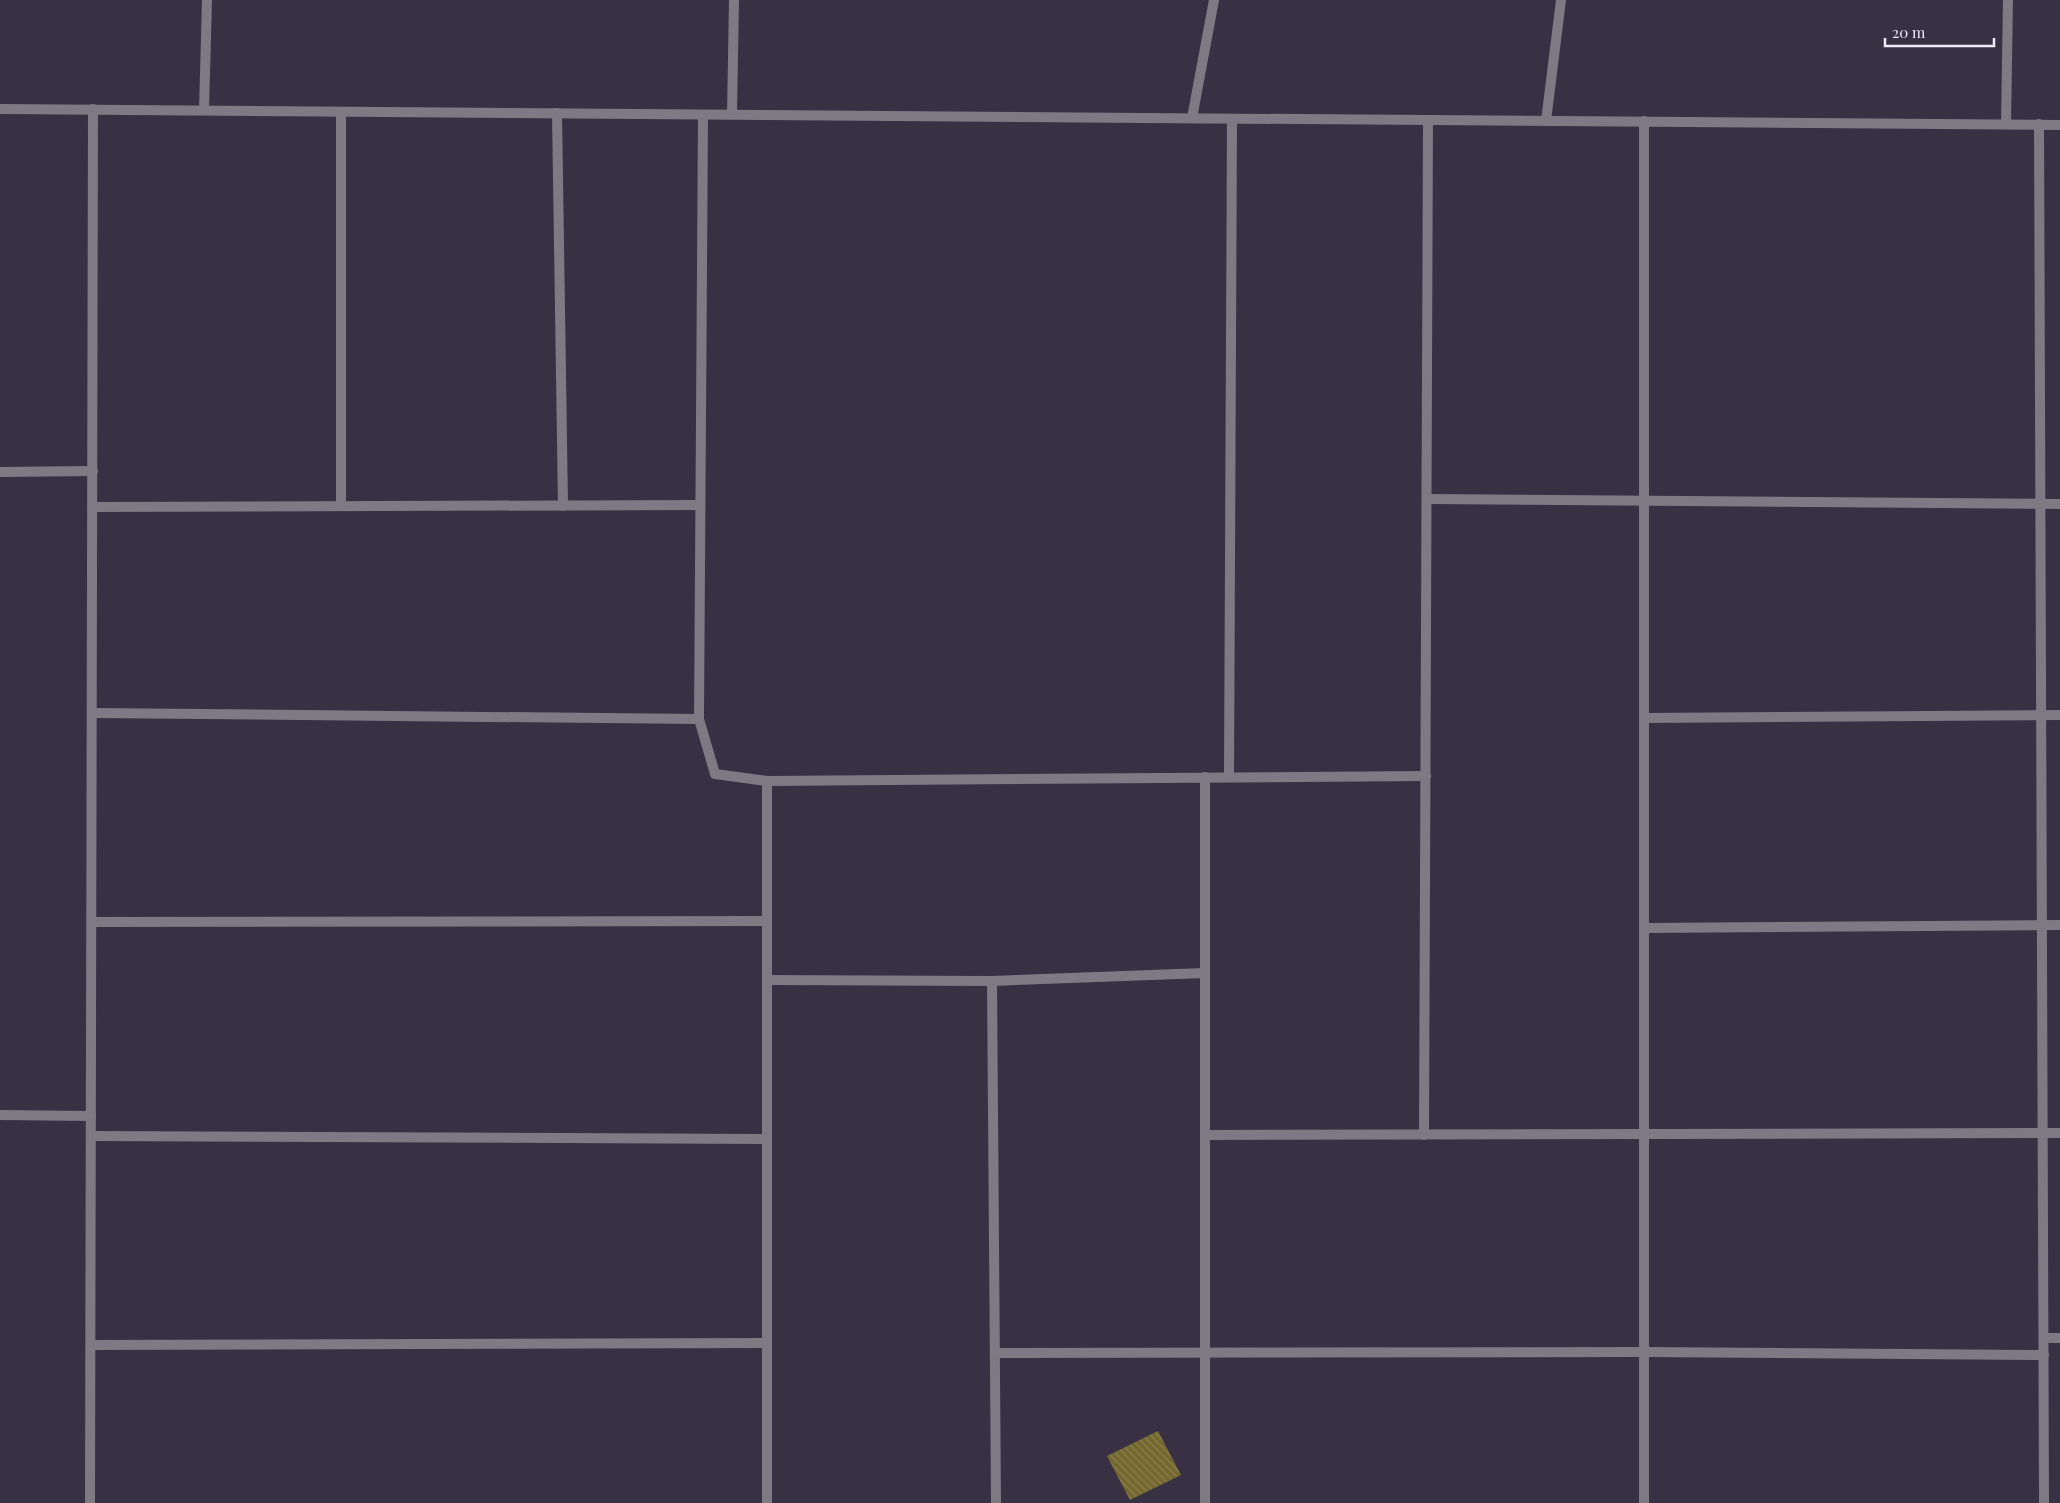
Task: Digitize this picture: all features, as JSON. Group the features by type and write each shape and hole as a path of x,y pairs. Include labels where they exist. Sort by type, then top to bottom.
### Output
{"street":[{"path":"204,110 207,0"},
{"path":"732,114 734,0"},
{"path":"1192,118 1214,0"},
{"path":"1546,121 1561,0"},
{"path":"2006,124 2008,0"},
{"path":"0,109 2060,125"},
{"path":"90,1503 93,109"},
{"path":"341,112 341,505"},
{"path":"557,113 563,506"},
{"path":"703,115 699,719 715,774 767,781 1426,776"},
{"path":"1229,777 1232,118"},
{"path":"1424,1135 1428,120"},
{"path":"1644,121 1644,1503"},
{"path":"2039,124 2044,1503"},
{"path":"0,472 93,471"},
{"path":"1427,499 2060,504"},
{"path":"92,507 699,505"},
{"path":"92,713 699,719"},
{"path":"1644,718 2060,715"},
{"path":"1205,778 1205,1503"},
{"path":"766,1503 767,781"},
{"path":"92,922 767,921"},
{"path":"1644,928 2060,926"},
{"path":"767,980 992,982 1205,973"},
{"path":"992,982 997,1353 996,1503"},
{"path":"0,1115 91,1116"},
{"path":"1205,1135 2060,1133"},
{"path":"91,1136 767,1139"},
{"path":"2044,1338 2060,1338"},
{"path":"90,1345 767,1343"},
{"path":"997,1353 1644,1352 2044,1355"}],"building":[{"path":"1158,1431 1181,1475 1130,1500 1107,1456"}]}
